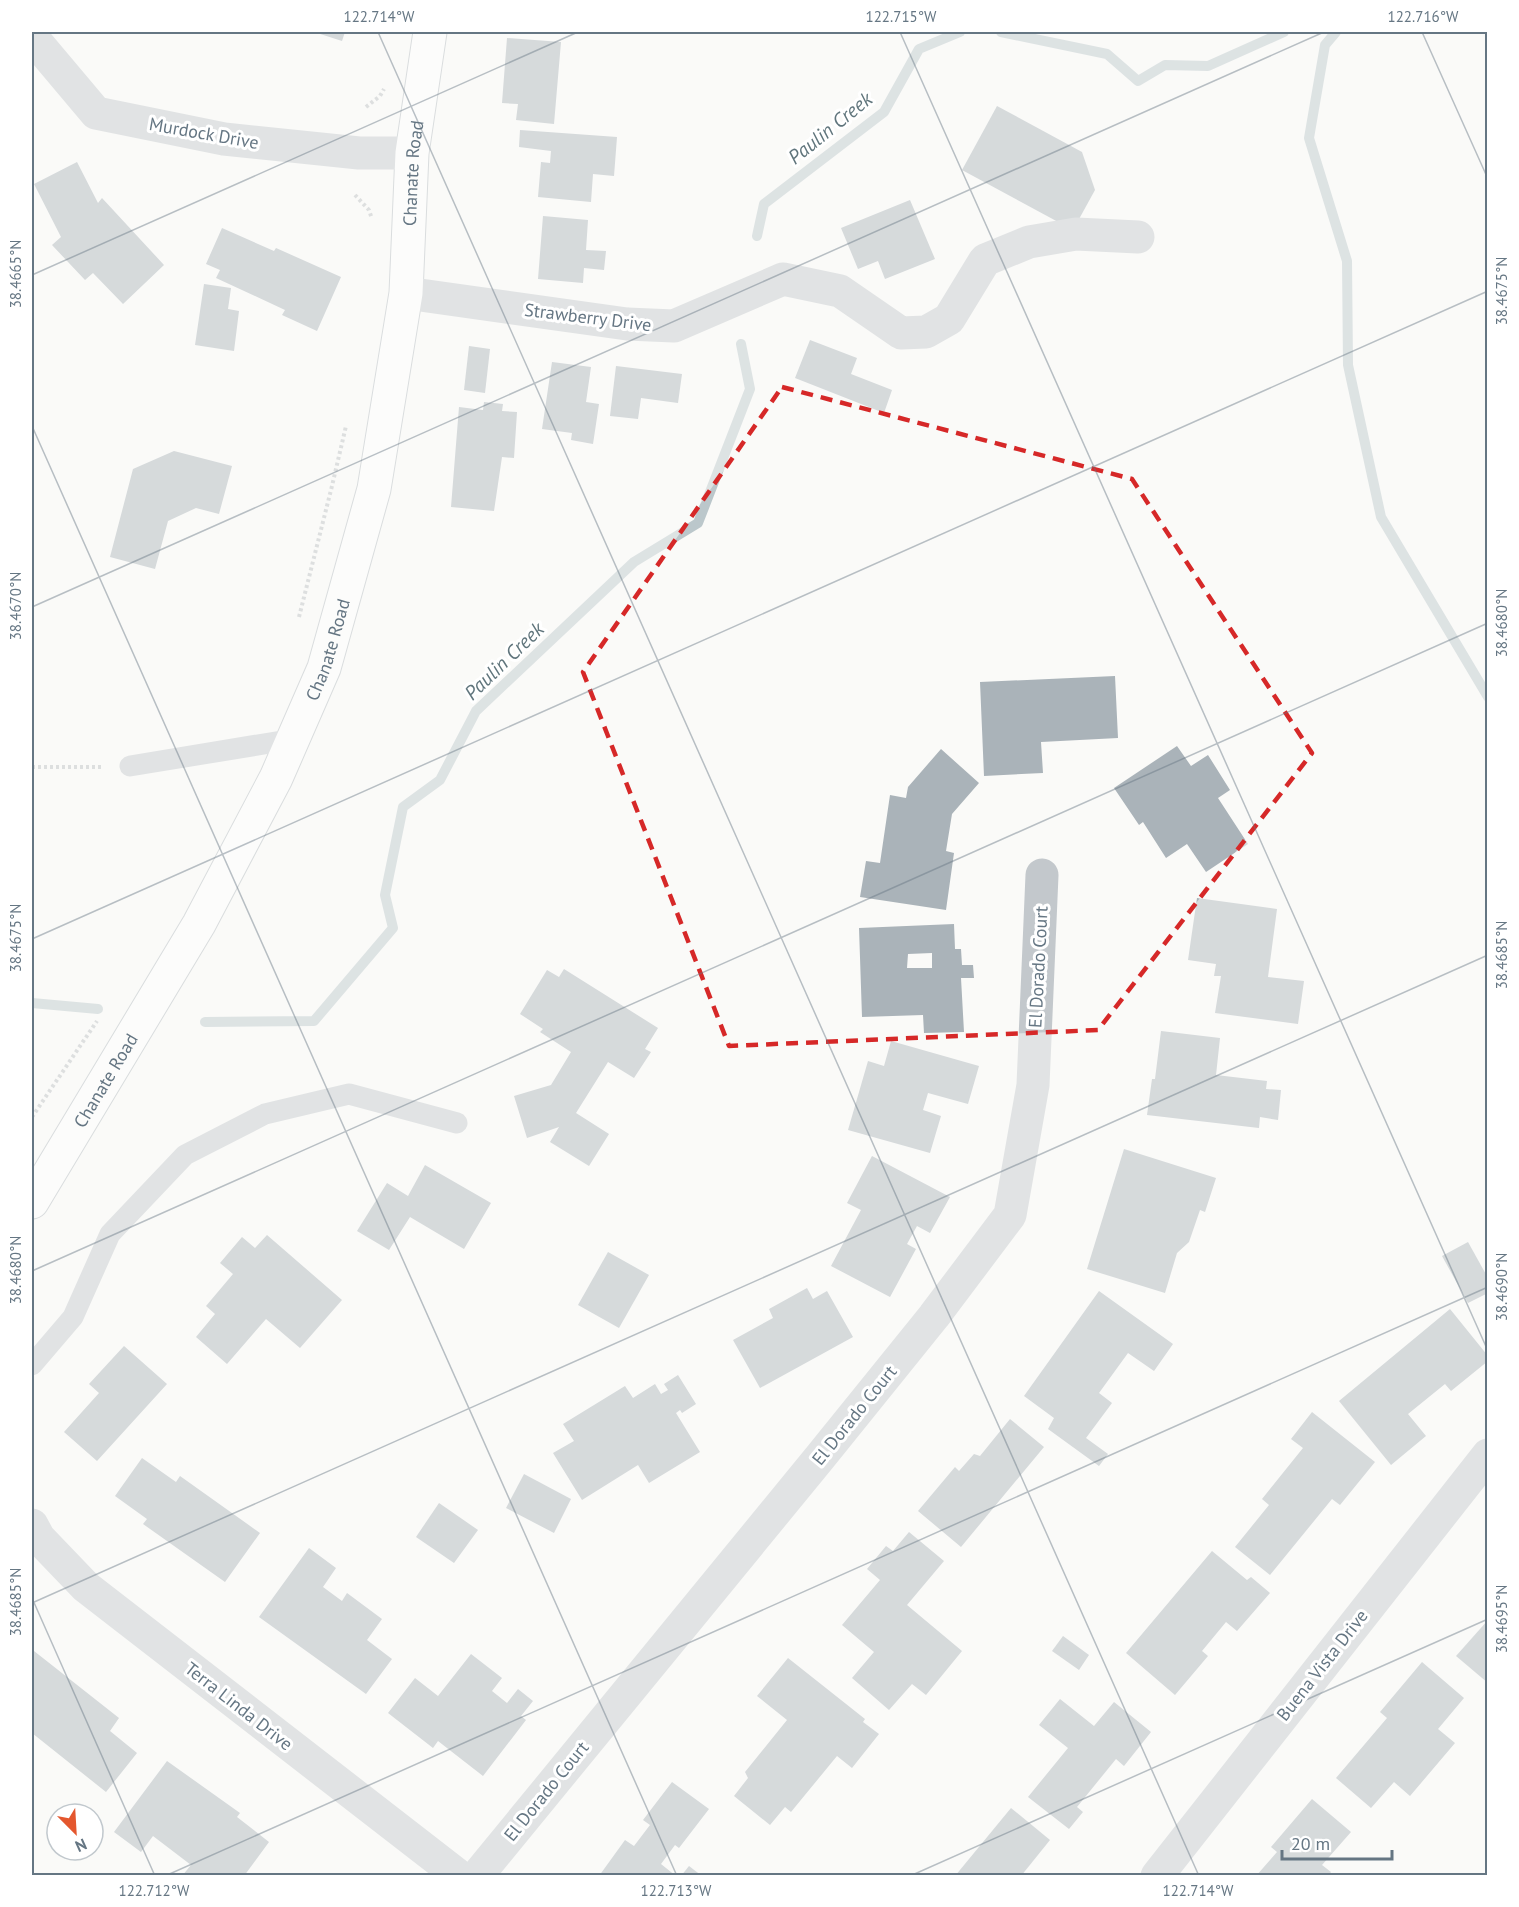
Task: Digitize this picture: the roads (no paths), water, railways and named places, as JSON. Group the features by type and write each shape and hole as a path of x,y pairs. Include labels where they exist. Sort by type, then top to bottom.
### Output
{"street":[{"name":"Chanate Road","path":"32,1202 199,924 276,778 324,668 374,489 406,293 412,153 430,32"},
{"name":"Murdock Drive","path":"32,37 96,113 224,139 359,153 412,153"},
{"name":"Strawberry Drive","path":"406,293 627,324 674,326 783,279 840,291 901,333 926,332 949,319 985,261 1029,242 1076,234 1138,237"},
{"name":"El Dorado Court","path":"477,1875 821,1456 934,1316 1010,1215 1033,1085 1042,875"},
{"name":"Buena Vista Drive","path":"1157,1875 1488,1455"},
{"name":"Terra Linda Drive","path":"32,1525 39,1538 86,1587 459,1875"}],"lane":[{"path":"130,766 294,739"},
{"path":"32,1365 73,1317 110,1234 185,1155 265,1114 349,1094 457,1123"}],"waterway":[{"name":"Paulin Creek","path":"757,236 764,204 884,112 919,49 960,32"},
{"name":"Paulin Creek","path":"1001,32 1107,54 1138,81 1165,65 1208,66 1284,32"},
{"path":"1336,32 1325,45 1309,138 1347,261 1348,365 1381,517 1488,697"},
{"name":"Paulin Creek","path":"205,1022 314,1021 393,928 385,895 403,807 440,780 476,711 634,562 698,523 750,389 741,344"},
{"name":"Paulin Creek","path":"32,1003 98,1009"}]}
